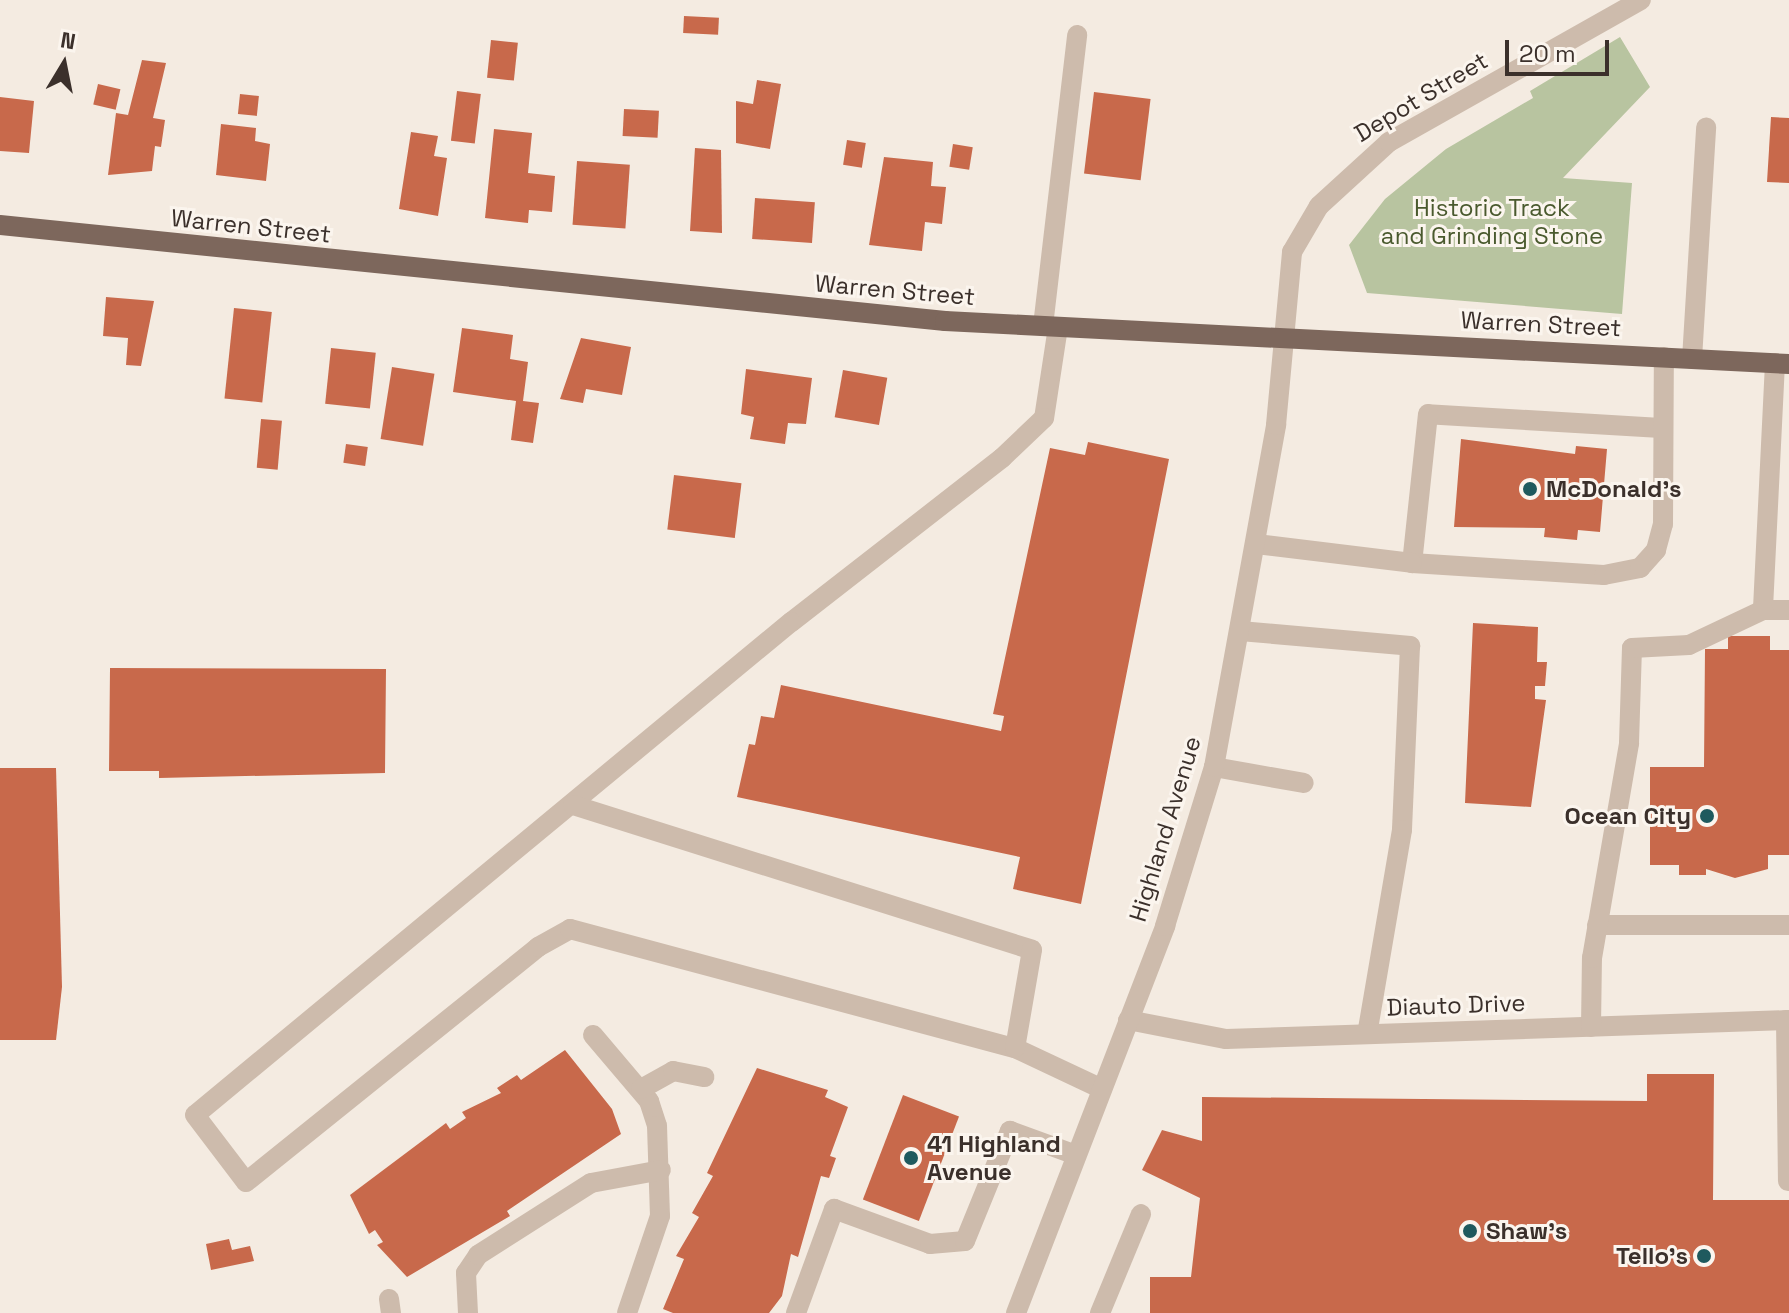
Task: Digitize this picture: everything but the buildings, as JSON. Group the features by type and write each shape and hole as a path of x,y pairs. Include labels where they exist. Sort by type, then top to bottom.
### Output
{"main road":[{"name":"Warren Street","path":"0,225 1050,327 1782,363"}],"street":[{"name":"Depot Street","path":"1282,338 1292,252 1347,177 1389,142 1612,7 1641,0"},
{"path":"1077,35 1044,418 1002,458 195,1115 246,1182 538,947 570,929 1015,1048 1102,1089"},
{"path":"1692,359 1706,127"},
{"name":"Highland Avenue","path":"1016,1313 1128,1020 1214,767 1256,544 1282,338"},
{"path":"1256,544 1412,563 1604,575 1640,568 1661,537 1664,357"},
{"path":"1763,610 1782,363"},
{"path":"1412,563 1428,414 1661,428"},
{"path":"1591,1027 1597,925 1629,743 1632,648 1689,645 1763,610 1789,610"},
{"path":"1240,631 1410,646 1402,830 1367,1034"},
{"path":"1214,767 1304,783"},
{"path":"573,805 1032,950 1015,1048"},
{"path":"1597,925 1789,925"},
{"name":"Diauto Drive","path":"1128,1020 1204,1038 1788,1020"},
{"path":"1788,1020 1788,1181"},
{"path":"593,1035 641,1089 654,1113 661,1170 657,1232 627,1313"},
{"path":"641,1089 673,1071 704,1077"},
{"path":"796,1313 834,1209 930,1244 965,1241 1010,1131 1076,1155"},
{"path":"468,1313 466,1273 478,1255 591,1183 661,1170"},
{"path":"1100,1313 1141,1214"}],"green space":[{"name":"Historic Track and Grinding Stone","path":"1620,37 1650,87 1563,178 1632,183 1622,314 1367,293 1349,245 1385,199 1446,149 1533,98 1530,91"}],"place":[{"name":"McDonald's","path":"1530,489"},
{"name":"Ocean City","path":"1707,816"},
{"name":"41 Highland Avenue","path":"911,1158"},
{"name":"Shaw's","path":"1470,1231"},
{"name":"Tello's","path":"1704,1256"}]}
